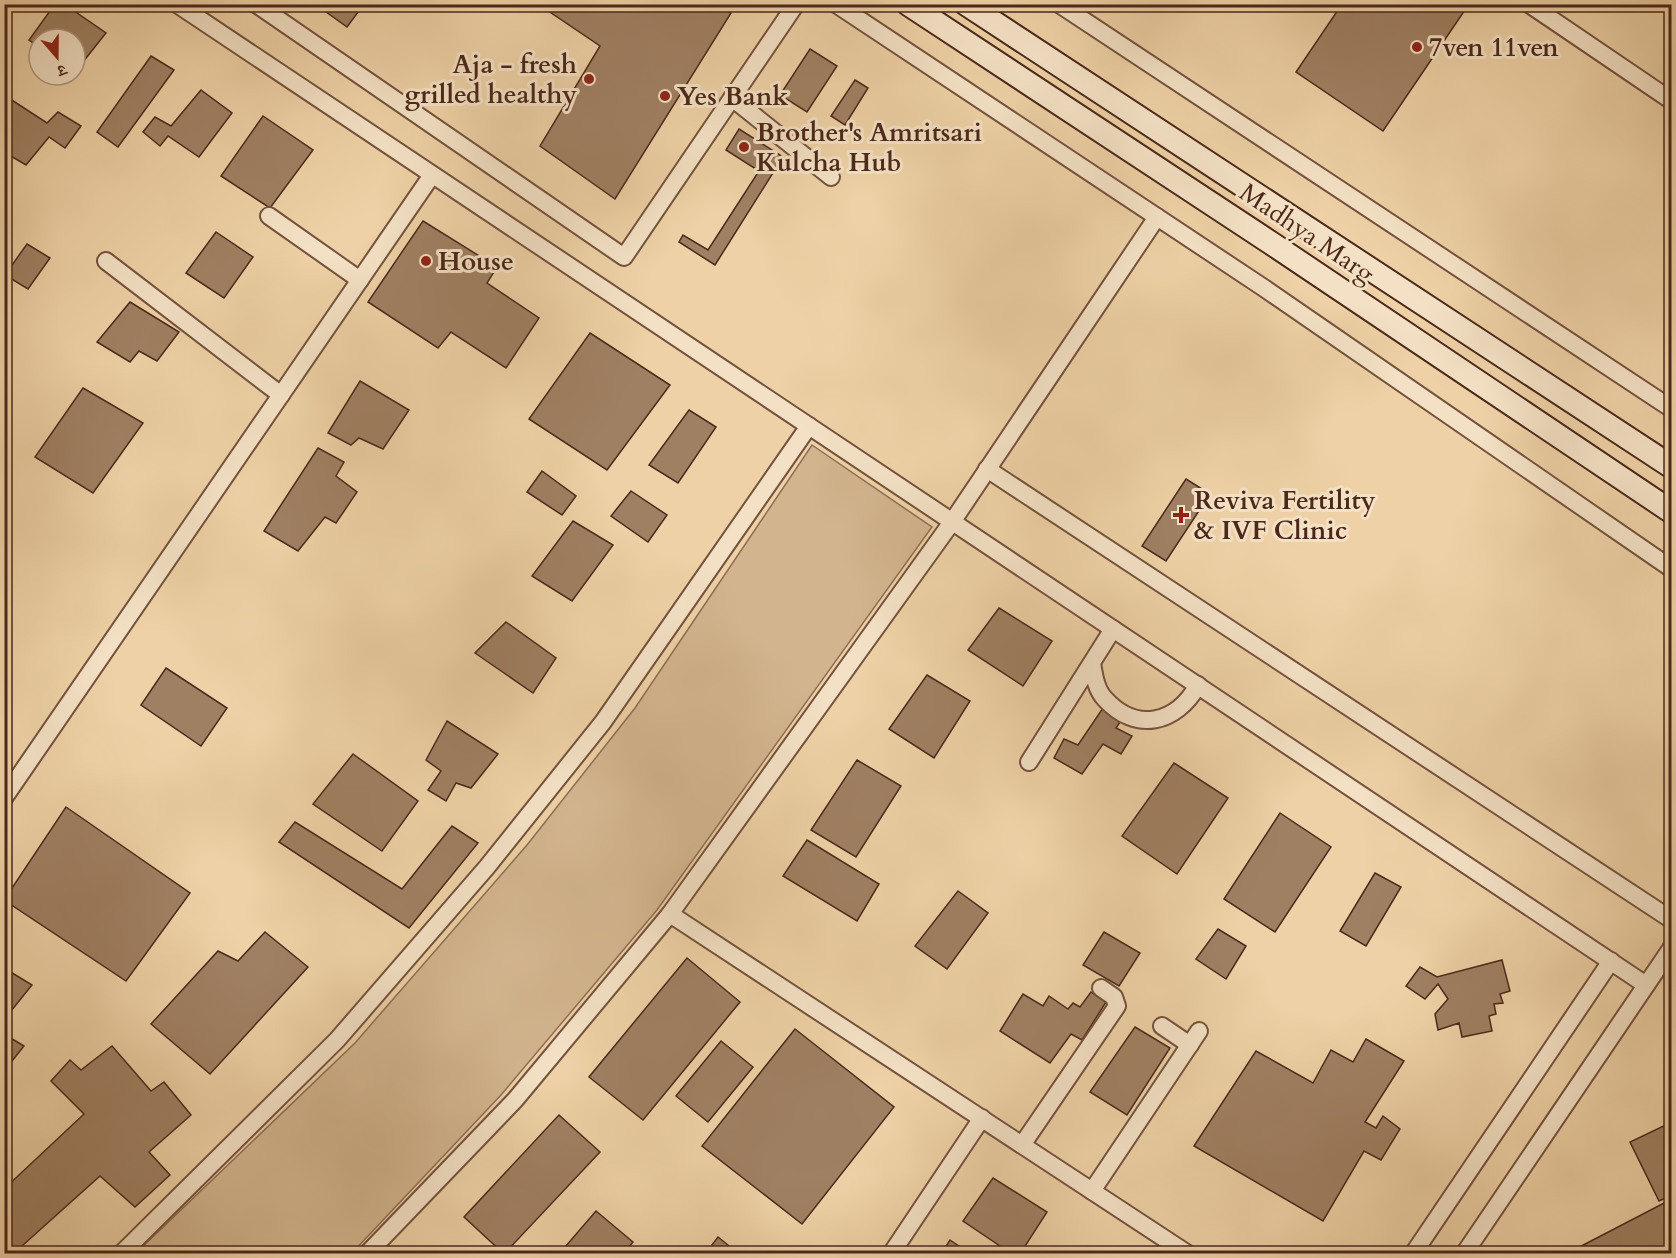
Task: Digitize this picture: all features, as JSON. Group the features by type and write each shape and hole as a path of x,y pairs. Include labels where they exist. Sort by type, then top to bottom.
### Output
{"main road":[{"name":"Madhya Marg","path":"908,4 1271,243 1671,513"},
{"name":"Madhya Marg","path":"966,4 1671,467"}],"street":[{"path":"177,4 1646,985"},
{"path":"256,4 624,257 796,4"},
{"path":"836,4 1157,217 1671,569"},
{"path":"1059,4 1671,409"},
{"path":"1528,4 1671,101"},
{"path":"732,98 831,177"},
{"path":"4,798 432,175"},
{"path":"269,216 360,280"},
{"path":"367,1254 515,1101 670,914 952,522 1157,217"},
{"path":"106,261 280,395"},
{"path":"121,1254 337,1040 487,867 603,722 809,426"},
{"path":"987,469 1671,920"},
{"path":"1029,762 1113,629"},
{"path":"1092,663 1096,683 1104,699 1134,721 1150,721 1167,716 1186,704 1198,686"},
{"path":"670,914 1188,1254"},
{"path":"1464,1254 1671,947"},
{"path":"1413,1254 1611,961"},
{"path":"1022,1145 1117,1006 1114,997 1101,988"},
{"path":"1092,1191 1194,1038 1162,1026"},
{"path":"891,1254 982,1118"}],"shaded area":[{"path":"812,445 932,527 657,910 501,1095 352,1253 136,1253 355,1043 527,845 635,708"}],"building":[{"path":"55,4 64,4 106,33 87,57 87,27 38,27"},
{"path":"315,4 364,4 347,27"},
{"path":"538,4 716,4 731,13 615,199 540,146 600,46"},
{"path":"1342,4 1469,4 1383,131 1296,72"},
{"path":"810,49 837,66 807,112 780,95"},
{"path":"151,56 174,70 118,147 97,132"},
{"path":"855,80 868,88 845,125 831,116"},
{"path":"201,90 232,113 199,157 168,136 160,146 143,132 155,117 171,126"},
{"path":"4,95 47,123 58,112 81,126 65,148 49,137 26,165 4,152"},
{"path":"263,116 313,150 270,208 221,176"},
{"path":"739,129 783,157 715,265 679,242 683,235 708,250 759,171 726,150"},
{"path":"423,221 497,267 487,283 539,318 506,368 451,332 438,348 368,302"},
{"path":"216,232 253,257 224,298 186,273"},
{"path":"27,244 50,258 28,289 5,275"},
{"path":"130,302 179,332 157,361 139,351 130,362 97,342"},
{"path":"590,333 670,385 607,470 529,419"},
{"path":"360,381 409,410 383,449 359,438 351,445 328,433"},
{"path":"83,388 143,423 93,493 35,457"},
{"path":"689,410 716,427 678,483 649,465"},
{"path":"318,448 344,462 336,476 357,492 336,523 325,517 298,551 264,531"},
{"path":"542,471 576,496 562,515 527,492"},
{"path":"1186,479 1210,494 1166,561 1142,546"},
{"path":"631,491 667,515 648,542 611,516"},
{"path":"573,521 613,545 572,601 532,576"},
{"path":"999,608 1052,641 1023,686 968,650"},
{"path":"506,622 556,658 533,693 475,653"},
{"path":"166,668 227,708 201,746 141,705"},
{"path":"927,675 970,701 934,758 889,729"},
{"path":"1105,705 1124,716 1116,728 1132,736 1121,754 1103,744 1082,774 1054,758 1064,739 1078,745"},
{"path":"447,721 498,754 471,788 456,783 446,801 428,790 441,771 426,760"},
{"path":"353,754 418,801 382,851 313,804"},
{"path":"857,760 901,786 856,857 811,830"},
{"path":"1174,763 1228,798 1177,874 1122,836"},
{"path":"66,807 190,893 126,981 4,900"},
{"path":"1280,813 1331,847 1275,932 1224,899"},
{"path":"295,822 402,889 452,826 478,843 409,928 279,842"},
{"path":"807,840 879,884 857,921 783,876"},
{"path":"1375,873 1401,887 1366,946 1340,931"},
{"path":"958,891 988,913 947,969 915,946"},
{"path":"1218,929 1246,946 1226,979 1196,959"},
{"path":"265,932 308,967 210,1074 151,1024 218,951 238,961"},
{"path":"1104,932 1140,953 1119,986 1083,965"},
{"path":"687,958 740,1002 643,1120 589,1077"},
{"path":"1502,960 1510,991 1500,994 1503,1003 1494,1004 1496,1014 1489,1016 1492,1031 1462,1037 1459,1023 1438,1030 1435,1014 1448,999 1438,984 1425,999 1406,986 1420,967 1437,977"},
{"path":"4,968 32,985 7,1016 4,1014"},
{"path":"1091,992 1106,1002 1082,1040 1071,1034 1050,1063 1000,1031 1023,994 1043,1006 1049,996 1068,1009 1073,1003 1080,1007"},
{"path":"1135,1027 1170,1048 1127,1115 1090,1092"},
{"path":"795,1029 894,1107 802,1224 702,1146"},
{"path":"4,1034 24,1046 4,1071"},
{"path":"1366,1039 1404,1061 1365,1122 1376,1128 1383,1116 1400,1129 1381,1160 1364,1151 1323,1221 1194,1146 1256,1051 1313,1083 1331,1050 1353,1062"},
{"path":"721,1041 753,1067 708,1122 676,1096"},
{"path":"112,1046 151,1091 164,1082 191,1115 149,1152 170,1175 135,1207 100,1176 13,1254 4,1245 4,1189 84,1114 51,1081 70,1060 81,1070"},
{"path":"559,1115 600,1152 504,1254 464,1217"},
{"path":"1672,1122 1672,1195 1659,1201 1630,1142"},
{"path":"993,1178 1047,1212 1020,1254 1012,1254 963,1221"},
{"path":"1666,1202 1672,1213 1672,1252 1669,1254 1566,1254"},
{"path":"596,1211 633,1242 623,1254 559,1254"},
{"path":"718,1237 739,1254 705,1254"},
{"path":"950,1240 971,1254 941,1254"}],"place":[{"name":"7ven 11ven","path":"1417,47"},
{"name":"Aja - fresh grilled healthy","path":"589,79"},
{"name":"Yes Bank","path":"665,96"},
{"name":"Brother's Amritsari Kulcha Hub","path":"744,147"},
{"name":"House","path":"426,261"},
{"name":"Reviva Fertility & IVF Clinic","path":"1181,515"}]}
